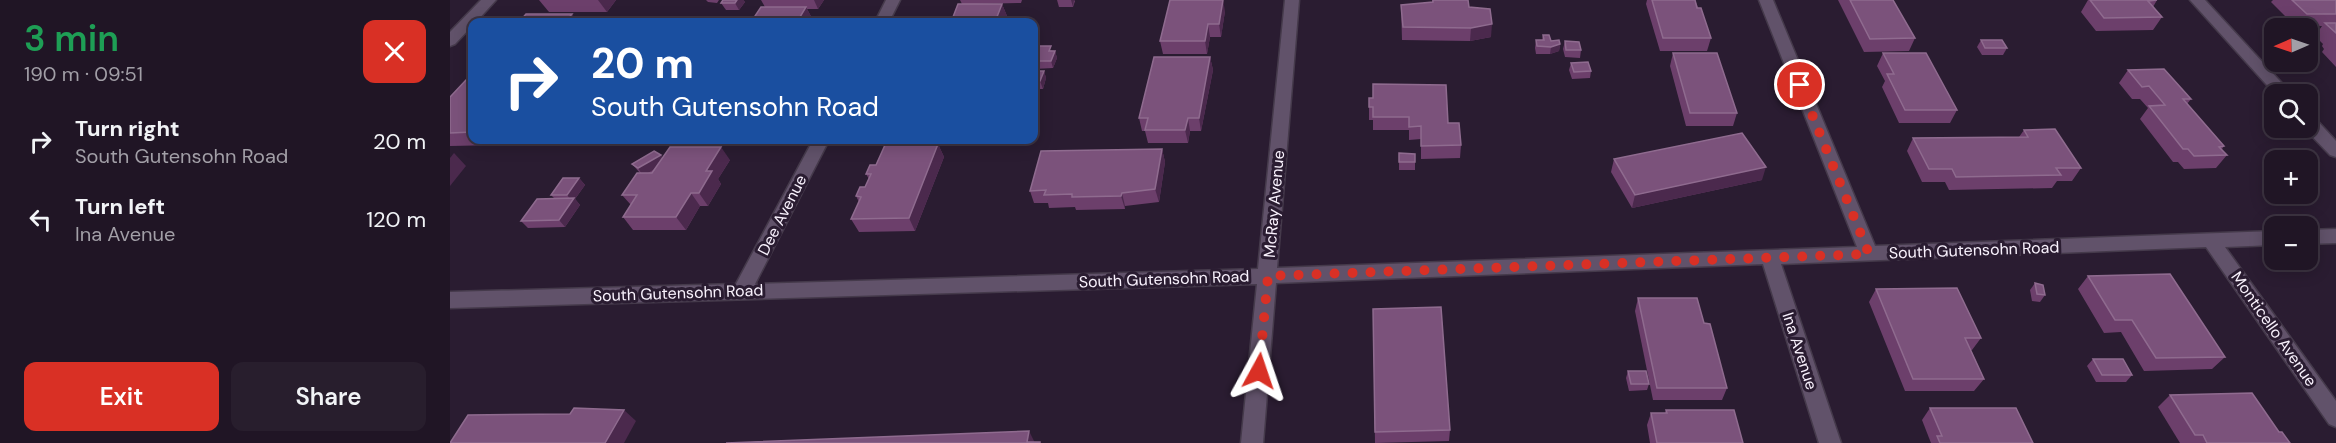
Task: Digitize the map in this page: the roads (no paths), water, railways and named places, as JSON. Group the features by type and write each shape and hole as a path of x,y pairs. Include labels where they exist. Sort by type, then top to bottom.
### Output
{"street":[{"path":"472,18 489,0"},
{"path":"884,18 893,0"},
{"name":"McRay Avenue","path":"1252,443 1293,0"},
{"path":"1766,0 1869,254"},
{"path":"2197,0 2275,84"},
{"path":"450,41 468,22"},
{"path":"2318,132 2336,151"},
{"name":"Dee Avenue","path":"742,291 819,144"},
{"path":"2318,237 2336,236"},
{"name":"South Gutensohn Road","path":"450,300 1268,276 2264,238"},
{"name":"Monticello Avenue","path":"2211,241 2336,418"},
{"name":"Ina Avenue","path":"1770,258 1830,443"}]}
